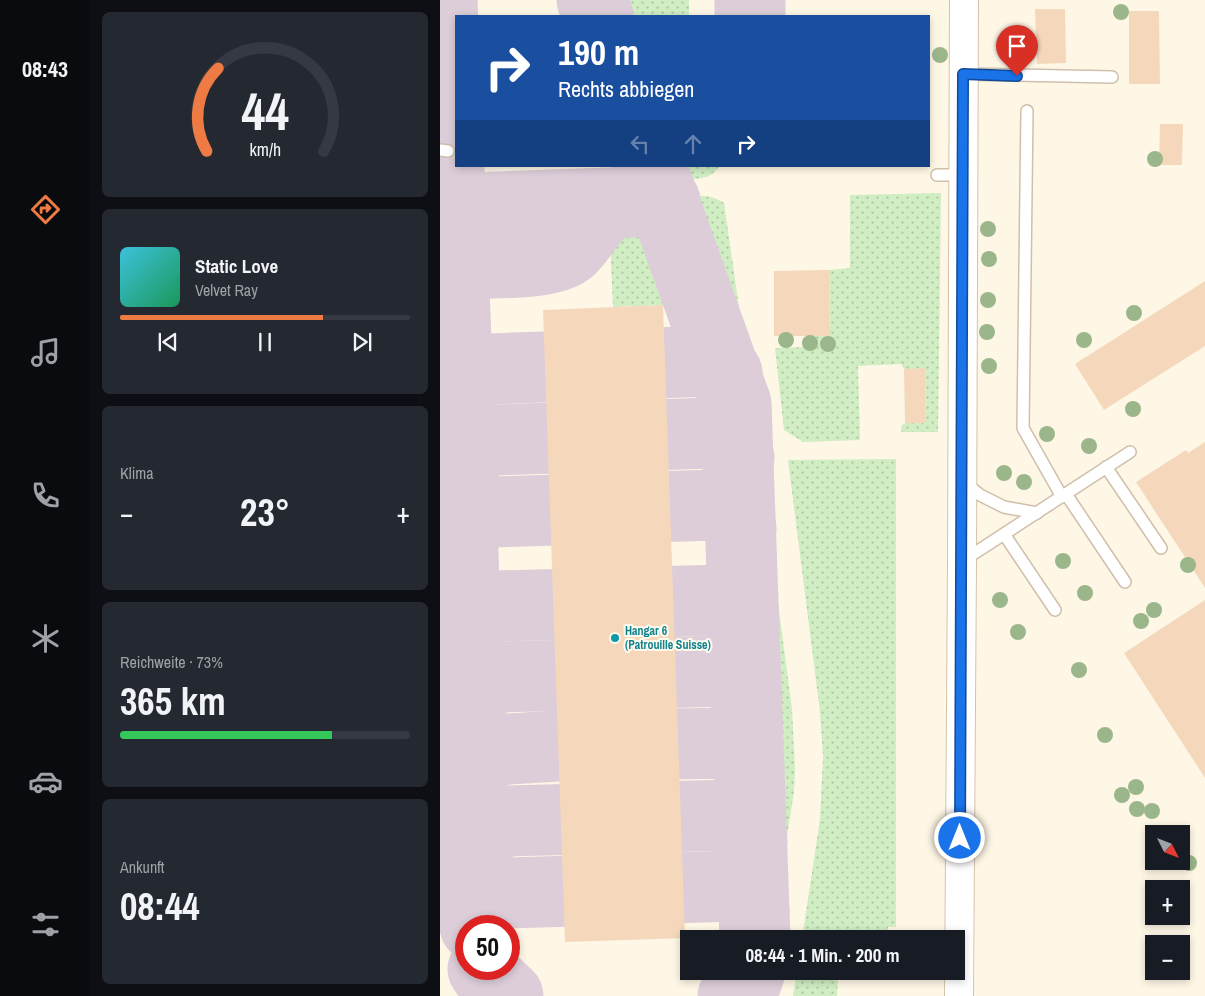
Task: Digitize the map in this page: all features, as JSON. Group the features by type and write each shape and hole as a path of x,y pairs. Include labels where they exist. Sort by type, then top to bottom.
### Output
{"main road":[{"path":"959,996 963,481 950,175 963,74 964,0"}],"lane":[{"path":"963,74 1112,77"},
{"path":"1027,111 1023,428 1064,495 1125,582"},
{"path":"962,561 1130,452"},
{"path":"1106,468 1161,548"},
{"path":"963,481 980,495 1004,507 1037,513"},
{"path":"1004,534 1055,610"}],"green space":[{"path":"613,0 689,0 689,15 619,15"},
{"path":"673,167 719,167 706,177 696,179 678,178"},
{"path":"941,193 938,432 901,432 901,426 905,423 926,423 925,369 904,369 901,364 858,366 860,440 803,442 784,430 775,348 804,347 806,336 830,335 829,270 850,268 850,195"},
{"path":"683,196 710,197 724,203 739,308 737,311 728,310 722,304"},
{"path":"626,224 644,226 655,234 673,283 670,296 663,305 613,307 610,240 615,229"},
{"path":"896,459 896,927 888,927 888,930 803,930 820,819 823,757 820,712 788,460"},
{"path":"762,481 792,709 795,769 794,792 775,911 760,482"},
{"path":"440,691 447,793 440,817"},
{"path":"796,980 838,980 837,996 793,996"}],"building":[{"path":"1035,9 1065,9 1066,63 1037,64"},
{"path":"1129,11 1159,11 1160,84 1129,84"},
{"path":"1160,124 1183,124 1182,165 1159,165"},
{"path":"829,270 830,336 774,336 774,271"},
{"path":"1205,281 1205,346 1104,410 1075,364"},
{"name":"Hangar 6 (Patrouille Suisse)","path":"663,305 685,930 680,930 680,938 565,942 543,310"},
{"path":"925,368 926,423 905,423 904,369"},
{"path":"1205,442 1205,588 1136,482 1186,450 1188,453"},
{"path":"1205,600 1205,778 1124,653"}],"taxiway":[{"path":"442,0 456,338 475,915"},
{"path":"592,0 598,15"},
{"path":"750,0 750,15"},
{"path":"651,167 736,404 755,930"},
{"path":"452,224 455,213 464,208 665,201"},
{"path":"454,274 459,266 464,264 535,261 561,254 574,245 597,215 619,202"},
{"path":"458,401 465,384 473,377 490,369 711,361 721,365 727,373"},
{"path":"460,470 465,459 472,451 493,440 713,433 727,438 736,449 739,458"},
{"path":"463,542 467,531 474,522 494,512 716,505 726,507 733,512 741,529"},
{"path":"465,636 468,626 475,618 496,606 725,600 736,606 744,624"},
{"path":"468,704 481,685 501,677 728,671 736,675 741,681 747,696"},
{"path":"470,776 474,768 492,752 508,749 558,746 731,743 743,754 749,768"},
{"path":"472,848 488,829 507,821 733,815 746,825 752,840"},
{"path":"478,915 486,904 507,893 735,886 748,896 754,911"},
{"path":"491,980 508,996"},
{"path":"733,996 747,980"}],"place":[{"name":"Hangar 6 (Patrouille Suisse)","path":"615,638"}],"route":[{"path":"960,838 963,74 1017,76"}]}
